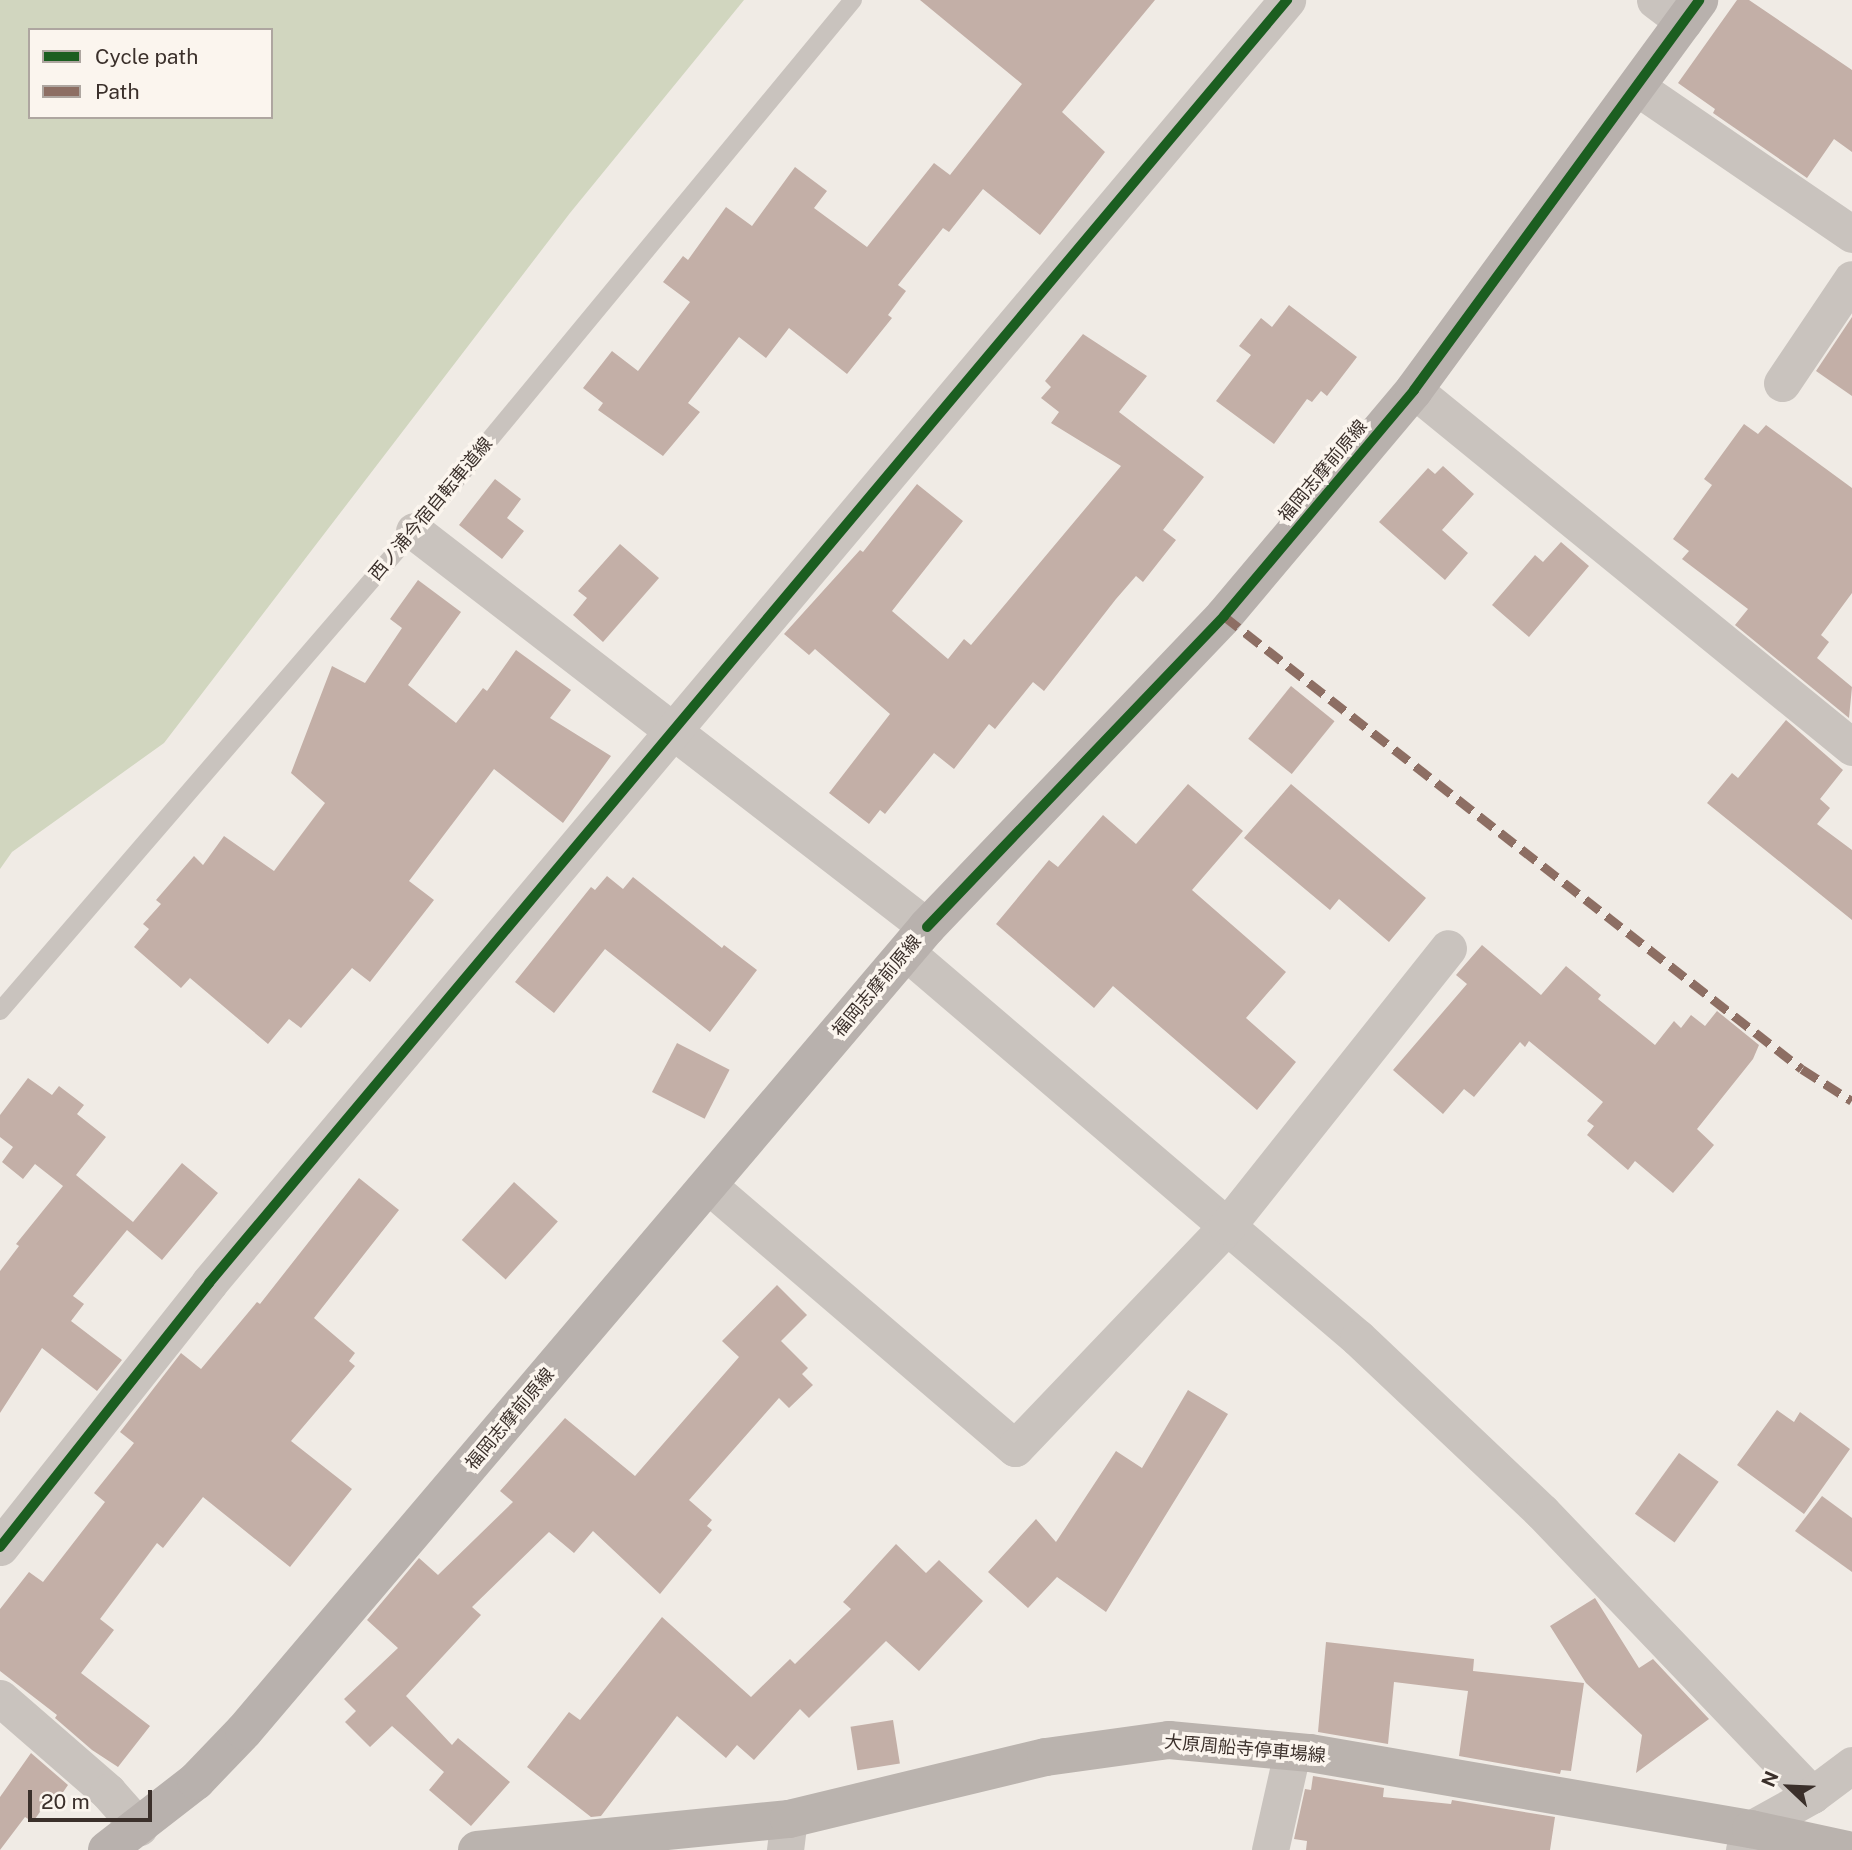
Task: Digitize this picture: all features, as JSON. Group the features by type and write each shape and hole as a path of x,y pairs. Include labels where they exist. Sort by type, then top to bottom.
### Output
{"main road":[{"name":"福岡志摩前原線","path":"107,1850 196,1781 244,1731 916,939 1224,616 1414,390 1638,88 1679,7"},
{"name":"大原周船寺停車場線","path":"477,1850 787,1835 1046,1757 1169,1740 1292,1752 1747,1839 1847,1850"}],"street":[{"path":"0,1547 209,1283 673,727 1287,0"},
{"path":"1638,88 1852,234"},
{"path":"1782,383 1852,279"},
{"path":"1414,390 1852,747"},
{"path":"414,531 673,727 916,939 1227,1226 1358,1338 1542,1512 1812,1795"},
{"path":"708,1185 1015,1448 1227,1226 1448,948"},
{"path":"0,1698 108,1791 139,1827"},
{"path":"1270,1850 1292,1752"},
{"path":"1747,1839 1852,1765"}],"lane":[{"name":"西ノ浦今宿自転車道線","path":"0,1011 414,531 853,0"}],"green space":[{"path":"0,0 744,0 570,213 164,743 12,852 0,869"}],"building":[{"path":"920,0 1155,0 1062,112 1105,152 1040,235 983,189 949,232 943,228 898,285 906,291 888,315 892,318 847,374 789,328 766,358 739,337 688,403 700,412 663,456 598,410 603,403 583,388 612,351 638,371 690,302 663,282 683,256 688,260 726,207 752,226 795,167 827,191 814,208 867,247 934,163 950,175 1022,84"},
{"path":"1737,0 1749,0 1852,70 1852,152 1834,139 1807,178 1713,113 1715,109 1678,83"},
{"path":"1289,305 1357,357 1327,396 1321,391 1312,402 1307,399 1274,444 1216,401 1251,355 1239,346 1261,318 1272,327"},
{"path":"1852,317 1852,396 1816,371"},
{"path":"1083,334 1147,376 1119,412 1204,477 1163,530 1176,540 1143,582 1136,576 1044,691 1033,682 995,729 989,724 954,769 934,753 885,814 880,810 869,824 829,793 890,714 815,649 809,655 784,634 860,550 863,552 917,484 963,521 892,611 948,659 964,639 971,645 1121,466 1051,423 1059,412 1041,398 1051,387 1045,381"},
{"path":"1744,424 1758,434 1766,425 1852,488 1852,593 1821,635 1829,642 1817,658 1852,687 1849,718 1735,625 1748,609 1682,559 1689,551 1673,539 1712,485 1704,479"},
{"path":"1443,466 1474,494 1442,530 1468,553 1445,580 1379,522 1428,468 1435,474"},
{"path":"495,479 521,499 507,518 524,531 502,559 459,525"},
{"path":"1561,542 1589,566 1529,637 1492,605 1535,555 1543,562"},
{"path":"620,544 659,578 603,642 573,615 587,598 578,591"},
{"path":"418,580 461,612 408,685 456,723 483,688 487,691 516,650 571,690 550,718 611,756 563,823 494,769 409,881 434,900 370,982 352,968 301,1028 289,1019 268,1044 190,978 181,988 134,947 149,929 143,924 161,904 156,900 194,856 203,865 224,836 274,871 325,803 291,773 332,666 365,683 402,628 390,619"},
{"path":"1291,686 1335,721 1292,774 1248,739"},
{"path":"1786,720 1843,770 1820,799 1830,808 1817,824 1852,850 1852,920 1707,803 1732,773 1738,778"},
{"path":"1188,784 1243,831 1192,890 1286,972 1246,1018 1296,1062 1257,1110 1113,986 1094,1008 996,924 1049,860 1058,867 1103,815 1136,844"},
{"path":"1291,784 1426,898 1389,942 1339,899 1330,910 1244,838"},
{"path":"607,876 623,889 633,877 722,948 724,945 757,970 710,1032 605,949 554,1013 515,982 591,887 595,890"},
{"path":"1482,945 1541,995 1566,966 1601,995 1598,999 1655,1045 1674,1021 1681,1028 1691,1015 1705,1026 1717,1011 1759,1045 1753,1059 1697,1129 1714,1145 1673,1193 1635,1161 1628,1170 1587,1135 1594,1126 1587,1121 1603,1102 1529,1041 1525,1047 1520,1042 1474,1097 1464,1089 1443,1114 1393,1070 1467,984 1456,975"},
{"path":"677,1043 730,1070 705,1119 652,1092"},
{"path":"28,1078 52,1095 59,1086 84,1105 77,1114 106,1137 76,1175 133,1222 182,1163 218,1193 162,1260 127,1230 73,1296 84,1304 71,1321 122,1360 97,1391 42,1348 0,1413 0,1271 19,1246 16,1244 63,1186 35,1164 23,1179 2,1162 13,1147 0,1137 0,1115"},
{"path":"359,1178 399,1210 314,1318 355,1353 349,1361 355,1366 291,1441 352,1489 290,1567 203,1497 163,1548 157,1543 100,1619 114,1630 81,1673 150,1726 118,1767 92,1750 55,1718 57,1715 0,1671 0,1609 29,1572 43,1582 105,1502 94,1493 134,1443 120,1432 181,1353 201,1369 257,1302 260,1304"},
{"path":"514,1182 558,1221 506,1279 462,1240"},
{"path":"777,1285 807,1315 781,1341 808,1368 802,1374 813,1385 789,1408 779,1398 689,1500 712,1520 707,1526 712,1530 660,1594 593,1531 574,1553 549,1532 472,1607 481,1615 406,1696 452,1745 458,1738 510,1782 471,1826 429,1790 444,1772 392,1726 370,1747 345,1722 356,1711 344,1699 398,1648 367,1620 419,1558 438,1575 513,1502 500,1491 565,1418 635,1476 739,1357 722,1341"},
{"path":"1188,1390 1228,1414 1106,1612 1057,1577 1028,1608 988,1572 1036,1519 1056,1542 1116,1451 1142,1468"},
{"path":"1777,1410 1794,1422 1800,1412 1850,1449 1804,1514 1737,1465"},
{"path":"1679,1453 1719,1482 1675,1542 1635,1514"},
{"path":"1822,1496 1852,1518 1852,1572 1795,1531"},
{"path":"896,1544 926,1573 939,1560 983,1601 919,1671 886,1641 809,1718 800,1709 754,1760 737,1745 726,1758 677,1716 601,1816 591,1817 527,1767 569,1712 580,1720 662,1617 751,1697 790,1659 795,1664 851,1609 843,1602"},
{"path":"1595,1598 1639,1668 1653,1659 1709,1719 1636,1773 1642,1735 1586,1683 1550,1626"},
{"path":"1326,1642 1474,1659 1473,1671 1584,1683 1571,1771 1561,1770 1560,1774 1459,1756 1468,1691 1394,1682 1388,1744 1318,1732"},
{"path":"893,1720 900,1763 857,1770 851,1727"},
{"path":"31,1753 68,1785 50,1811 44,1806 33,1822 25,1817 0,1850 0,1797"},
{"path":"1313,1776 1384,1788 1383,1797 1451,1804 1452,1800 1555,1817 1550,1850 1306,1850 1307,1841 1294,1839 1305,1789 1311,1790"}],"marked path":[{"path":"1224,616 1802,1069 1852,1101"}],"cycle path":[{"path":"0,1547 209,1283 1287,0"},
{"path":"927,927 1224,616 1414,390 1699,0"}]}
